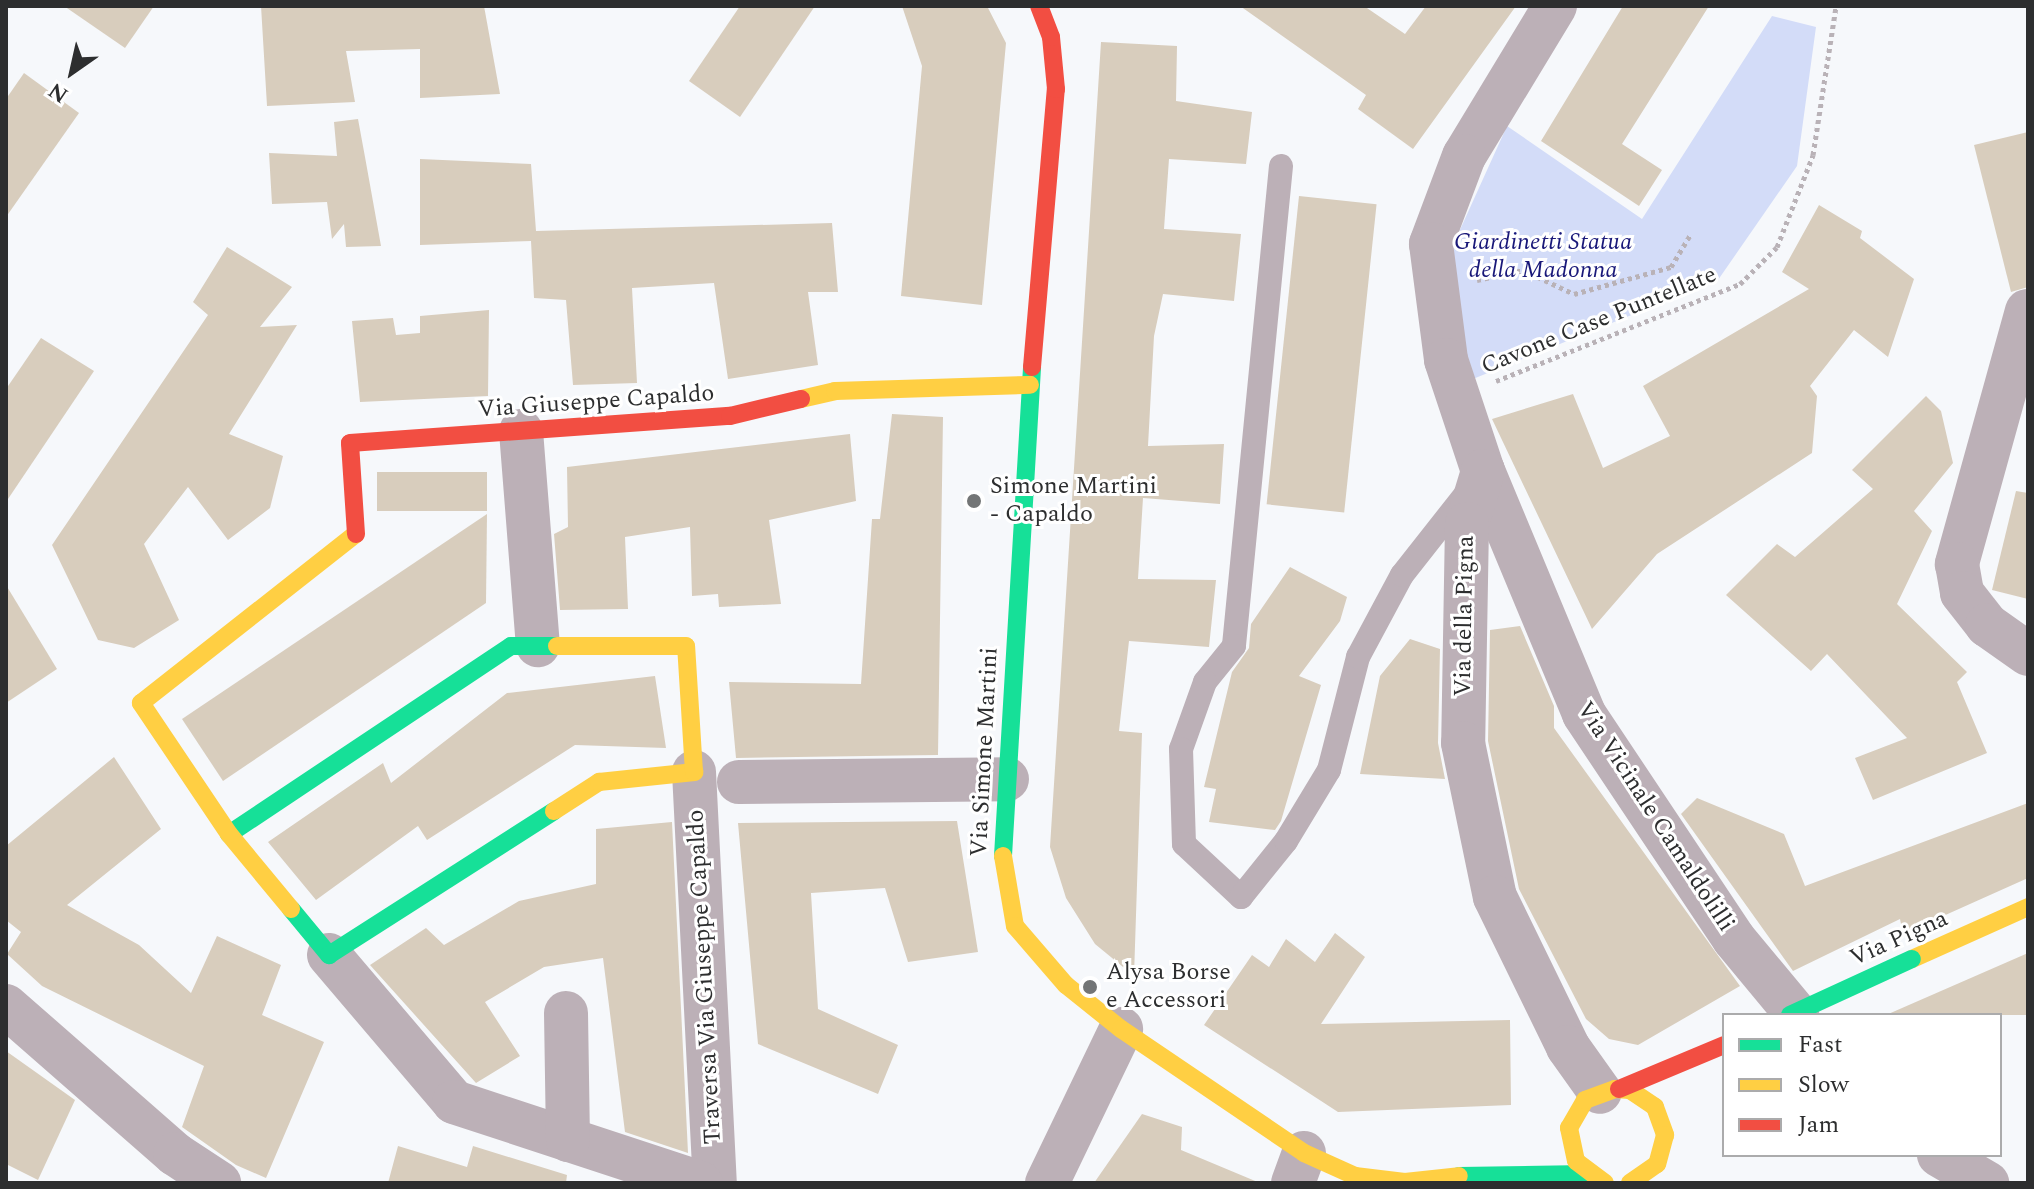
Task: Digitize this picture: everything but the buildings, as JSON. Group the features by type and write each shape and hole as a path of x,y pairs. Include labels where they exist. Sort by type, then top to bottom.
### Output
{"street":[{"name":"Via Simone Martini","path":"1039,6 1051,37 1056,89 1030,385 1002,869 1015,926 1066,985 1298,1168 1405,1182 1504,1172 1586,1174"},
{"path":"1483,471 1446,360 1431,244 1464,156 1555,6"},
{"path":"2027,311 1957,564 1962,593 1987,625 2028,654"},
{"name":"Via Giuseppe Capaldo","path":"229,834 141,703 356,540 350,443 730,416 835,391 1030,385"},
{"path":"521,431 538,645"},
{"name":"Via Vicinale Camaldolilli","path":"1483,471 1584,714 1734,939 1795,1013"},
{"name":"Via della Pigna","path":"1483,471 1467,524 1463,743 1495,897 1568,1047 1609,1090"},
{"path":"511,646 686,646 694,772 599,782 329,955 229,834 511,646"},
{"name":"Traversa Via Giuseppe Capaldo","path":"694,772 715,1183"},
{"path":"739,782 1007,779"},
{"name":"Via Pigna","path":"1794,1013 2028,907"},
{"name":"Traversa Via Giuseppe Capaldo","path":"329,955 454,1102 701,1183"},
{"path":"6,1006 175,1154 219,1183"},
{"path":"566,1013 568,1140"},
{"path":"1047,1183 1121,1029"},
{"path":"1609,1090 1716,1049"},
{"path":"1630,1183 1657,1174 1664,1150 1662,1120 1675,1091 1716,1049"},
{"name":"Via Simone Martini","path":"1504,1172 1541,1151 1569,1128 1585,1100 1609,1090"},
{"path":"1609,1090 1644,1097 1662,1120"},
{"path":"1569,1128 1569,1146 1586,1174 1605,1183"},
{"path":"1942,1157 1987,1183"}],"lane":[{"path":"1281,166 1234,646 1205,682 1181,749 1184,844 1241,897 1286,841 1329,770 1358,657 1402,575 1483,471"}],"path":[{"name":"Cavone Case Puntellate","path":"1458,397 1740,284 1777,247 1813,155 1836,6"},
{"path":"1437,289 1523,270 1574,294 1671,267 1690,235"}],"green space":[{"name":"Giardinetti Statua della Madonna","path":"1772,16 1816,27 1797,166 1718,280 1468,381 1452,277 1454,243 1507,126 1642,219"}],"traffic: fast":[{"path":"1003,856 1032,367"},
{"path":"229,834 511,646 557,646"},
{"path":"291,909 329,955 554,811"},
{"path":"1794,1013 1912,959"},
{"path":"1459,1176 1586,1174"}],"traffic: slow":[{"path":"801,399 835,391 1030,385"},
{"path":"291,909 229,834 141,703 356,534"},
{"path":"554,811 599,782 694,772 686,646 557,646"},
{"path":"1003,856 1015,926 1066,985 1121,1029 1304,1153 1355,1176 1405,1182 1459,1176"},
{"path":"1912,959 2028,907"},
{"path":"1605,1183 1576,1161 1569,1128 1585,1100 1615,1089 1630,1090 1655,1107 1665,1135 1657,1164 1630,1183"}],"traffic: jam":[{"path":"1032,367 1056,89 1051,37 1039,6"},
{"path":"356,534 350,443 730,416 801,399"},
{"path":"1619,1089 1722,1046"}],"place":[{"name":"Simone Martini - Capaldo","path":"974,501"},
{"name":"Alysa Borse e Accessori","path":"1090,987"}]}
